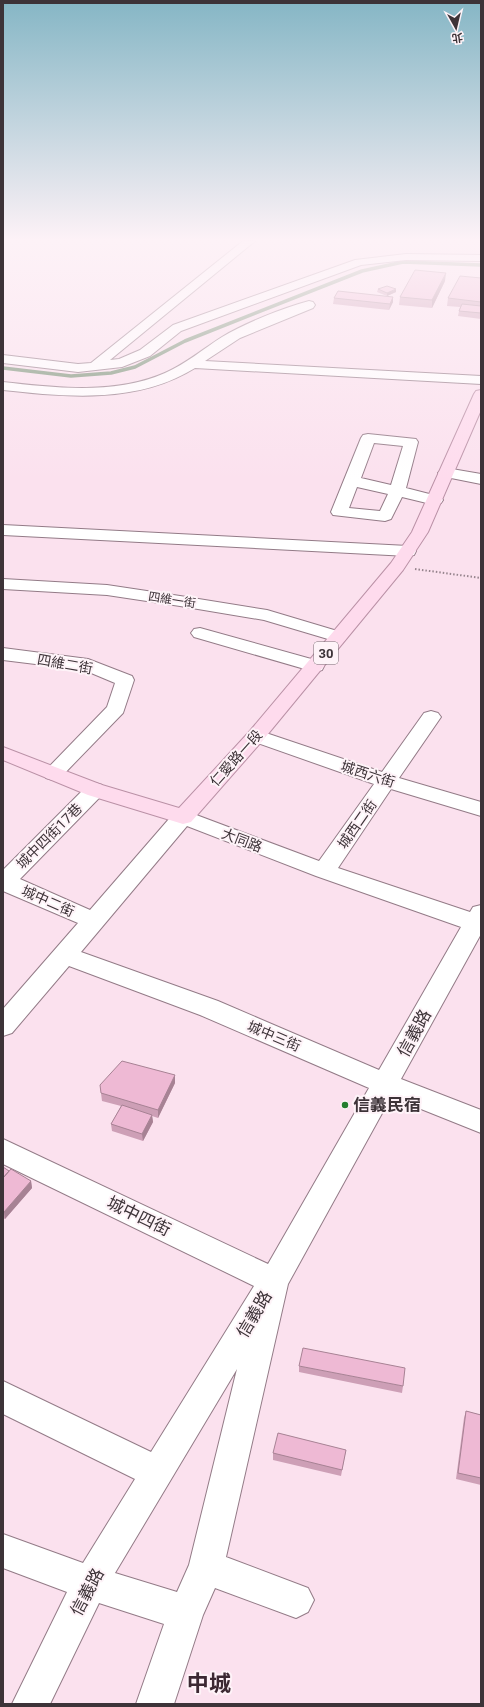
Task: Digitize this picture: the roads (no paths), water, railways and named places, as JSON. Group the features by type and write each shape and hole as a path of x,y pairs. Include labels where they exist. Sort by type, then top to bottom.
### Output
{"main road":[{"name":"30","path":"446,473 481,394"},
{"name":"仁愛路一段","path":"183,817 256,736 316,666 397,566 420,532 446,473"},
{"name":"大同路","path":"3,752 95,790 183,817"}],"street":[{"path":"95,366 151,321"},
{"path":"3,359 78,368 122,363 145,353 177,328 195,321"},
{"path":"3,386 59,392 91,393 128,389 161,380 192,364 235,336 272,321"},
{"path":"192,364 481,380"},
{"path":"368,438 411,442 397,491 385,516 339,512 368,438"},
{"path":"446,473 481,479"},
{"path":"352,481 434,500"},
{"path":"3,530 408,551"},
{"name":"四維一街","path":"3,584 107,590 180,601 267,615 338,637"},
{"path":"200,633 316,666"},
{"name":"四維二街","path":"3,654 88,665 125,680 116,709 53,773"},
{"name":"城西二街","path":"324,871 431,717"},
{"name":"城西六街","path":"256,736 387,781 481,809"},
{"name":"城中四街17巷","path":"4,882 95,790"},
{"name":"大同路","path":"183,817 324,871 479,920"},
{"name":"仁愛路一段","path":"5,1020 94,921 183,817"},
{"name":"城中二街","path":"4,882 94,921"},
{"name":"信義路","path":"31,1704 90,1583 274,1281 479,920"},
{"name":"城中三街","path":"64,954 209,1008 386,1084 481,1122"},
{"name":"城中四街","path":"3,1151 274,1281"},
{"path":"155,1704 186,1613 206,1567 274,1281"},
{"path":"3,1397 158,1473"},
{"path":"3,1551 90,1583 186,1613"},
{"path":"206,1567 296,1600"}],"waterway":[{"path":"3,368 71,376 111,373 135,367 185,341 236,321"}],"place":[{"name":"信義民宿","path":"345,1105"}],"district":[{"name":"中城","path":"209,1683"}]}
